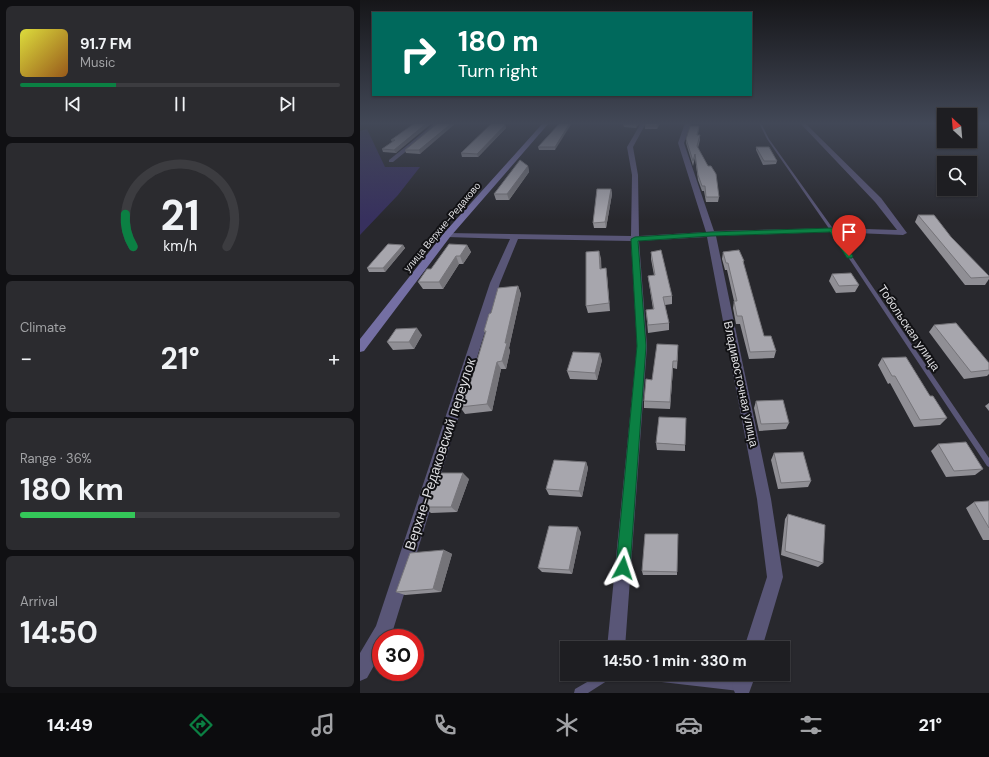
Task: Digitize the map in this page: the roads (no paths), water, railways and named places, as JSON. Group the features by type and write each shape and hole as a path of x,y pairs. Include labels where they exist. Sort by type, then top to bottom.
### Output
{"street":[{"path":"391,162 399,155"},
{"name":"улица Верхне-Редаково","path":"360,348 447,235 517,155"},
{"path":"617,641 642,346 635,239 635,175 631,155"},
{"name":"Владивосточная улица","path":"685,155 711,234 764,499 775,577 755,641"},
{"path":"447,235 635,239 711,234 832,230 902,233 878,200 834,155"},
{"name":"Верхне-Редаковский переулок","path":"360,671 384,630 495,283 515,236"}],"lane":[{"name":"Тобольская улица","path":"779,155 832,230 989,464"},
{"path":"579,693 599,681"}]}
